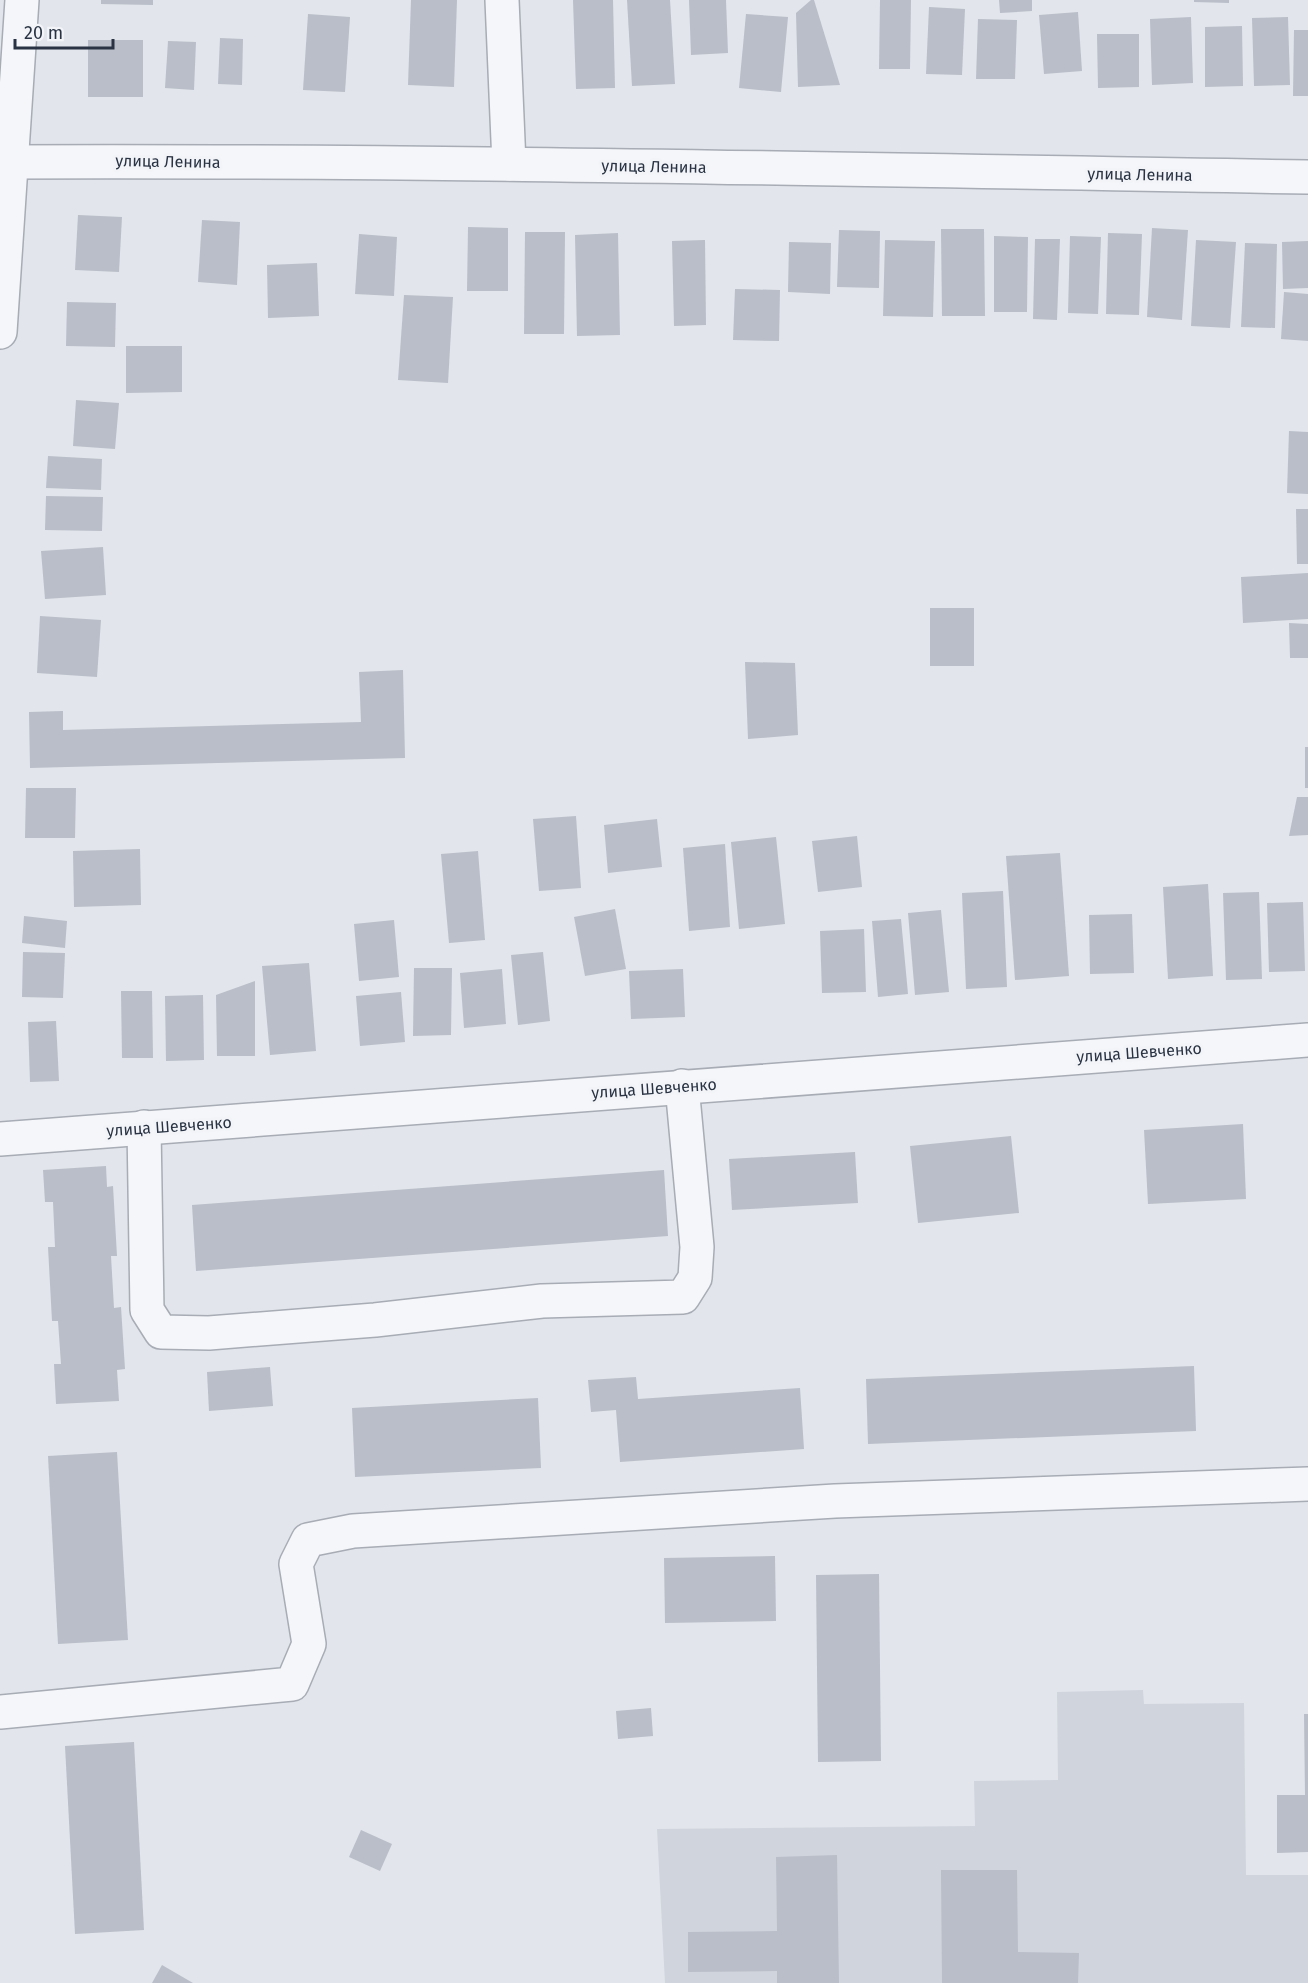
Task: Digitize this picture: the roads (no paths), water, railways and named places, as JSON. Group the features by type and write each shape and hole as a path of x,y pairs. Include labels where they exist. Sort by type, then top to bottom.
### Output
{"street":[{"path":"0,332 7,162 22,0"},
{"path":"502,0 509,164"},
{"name":"улица Ленина","path":"7,162 106,160 509,164 1308,177"},
{"name":"улица Шевченко","path":"0,1139 1308,1040"},
{"path":"144,1127 147,1310 160,1332 209,1333 375,1320 542,1301 684,1297 695,1278 696,1248 682,1086"},
{"path":"0,1712 292,1684 309,1644 296,1564 308,1540 353,1531 835,1501 1308,1484"}]}
